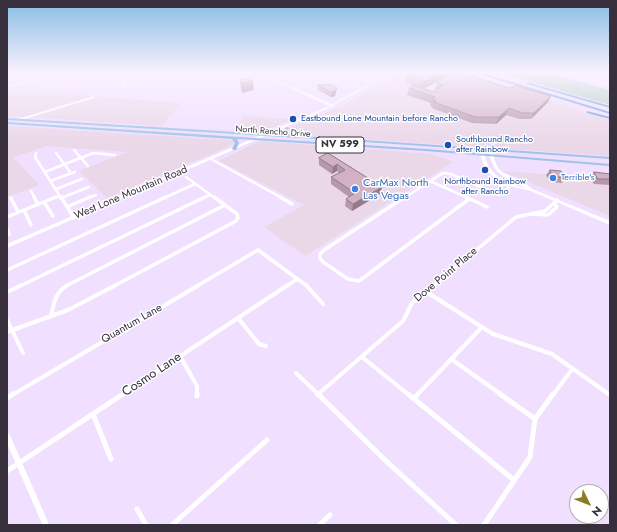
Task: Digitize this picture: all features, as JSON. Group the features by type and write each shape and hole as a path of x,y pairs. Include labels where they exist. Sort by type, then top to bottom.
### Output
{"highway":[{"path":"544,97 610,118"},
{"path":"556,97 610,113"},
{"path":"575,97 610,107"}],"main road":[{"path":"312,97 333,106"},
{"name":"West Lone Mountain Road","path":"255,139 271,135 287,128 350,97"},
{"name":"West Lone Mountain Road","path":"7,246 234,149 263,134 333,106"},
{"name":"North Rancho Drive","path":"7,119 363,140 610,158"},
{"name":"North Rancho Drive","path":"7,124 359,146 610,165"},
{"path":"55,126 76,126 84,124"},
{"path":"81,128 103,125"},
{"path":"287,128 285,132 289,136"},
{"path":"234,138 238,143 234,149"},
{"path":"359,146 363,140"},
{"path":"481,149 482,155 489,170 494,175 523,189 532,190"},
{"path":"490,150 494,165 500,173 527,185 532,190 556,202 610,223"}],"street":[{"path":"18,120 94,97"},
{"path":"74,150 88,166"},
{"path":"36,153 35,157 74,218"},
{"path":"56,153 70,172"},
{"path":"45,172 93,153 115,155"},
{"path":"211,159 292,204"},
{"path":"50,181 75,172"},
{"path":"469,199 356,282 351,281 323,262 320,256 324,250 440,174 451,174 498,195 503,193 509,183"},
{"path":"7,333 36,320 74,307 238,218 238,214 186,177"},
{"path":"56,190 82,179"},
{"path":"430,181 487,207"},
{"path":"7,270 195,184"},
{"path":"7,217 38,204 89,187"},
{"path":"32,191 38,204"},
{"path":"67,207 96,195"},
{"path":"7,292 210,195"},
{"path":"11,198 18,212"},
{"path":"44,202 53,216"},
{"name":"Dove Point Place","path":"529,214 548,214 557,207 556,202"},
{"name":"Dove Point Place","path":"317,395 403,321 412,303 516,217 545,211 556,202"},
{"path":"51,316 55,297 62,288 225,205"},
{"path":"24,210 31,224"},
{"path":"7,229 9,234"},
{"name":"Quantum Lane","path":"7,398 258,250 297,279"},
{"path":"297,279 318,296 323,304"},
{"name":"Cosmo Lane","path":"7,470 297,279"},
{"path":"426,291 493,334 552,354 610,395"},
{"path":"238,318 259,344 266,346"},
{"path":"7,320 23,353"},
{"path":"414,399 482,327"},
{"path":"180,356 197,386 197,396"},
{"path":"362,357 514,480"},
{"path":"452,359 535,419"},
{"path":"484,525 530,457 535,419 573,368"},
{"path":"296,373 317,395 456,525"},
{"path":"93,414 111,459"},
{"path":"7,436 46,525"},
{"path":"172,525 267,440"},
{"path":"137,509 146,525"},
{"path":"319,525 330,515"}],"shaded area":[{"path":"7,97 100,97 181,103 162,126 7,116"},
{"path":"359,97 540,97 610,120 610,156 288,134 289,128 342,106"},
{"path":"243,116 293,119 262,132 235,130"},
{"path":"7,126 232,140 234,142 232,145 107,198 79,171 128,152 47,146 13,157 39,185 7,197"},
{"path":"260,141 432,154 453,162 305,256 264,227 304,205 219,161"},
{"path":"502,171 610,179 610,216"}],"green space":[{"path":"582,97 610,97 610,105"}],"building":[{"path":"435,97 550,97 534,113 522,113 509,108 499,117 475,117 434,102 436,101 432,100"},
{"path":"328,153 382,187 353,204 346,199 355,193 331,177 345,170 337,164 333,167 319,158"},
{"path":"550,170 561,171 565,177 557,177 552,175"},
{"path":"594,172 610,174 610,179 598,179"}],"place":[{"name":"Eastbound Lone Mountain before Rancho","path":"293,119"},
{"name":"Southbound Rancho after Rainbow","path":"448,145"},
{"name":"Northbound Rainbow after Rancho","path":"485,170"},
{"name":"Terrible's","path":"553,178"},
{"name":"CarMax North Las Vegas","path":"355,189"}]}
